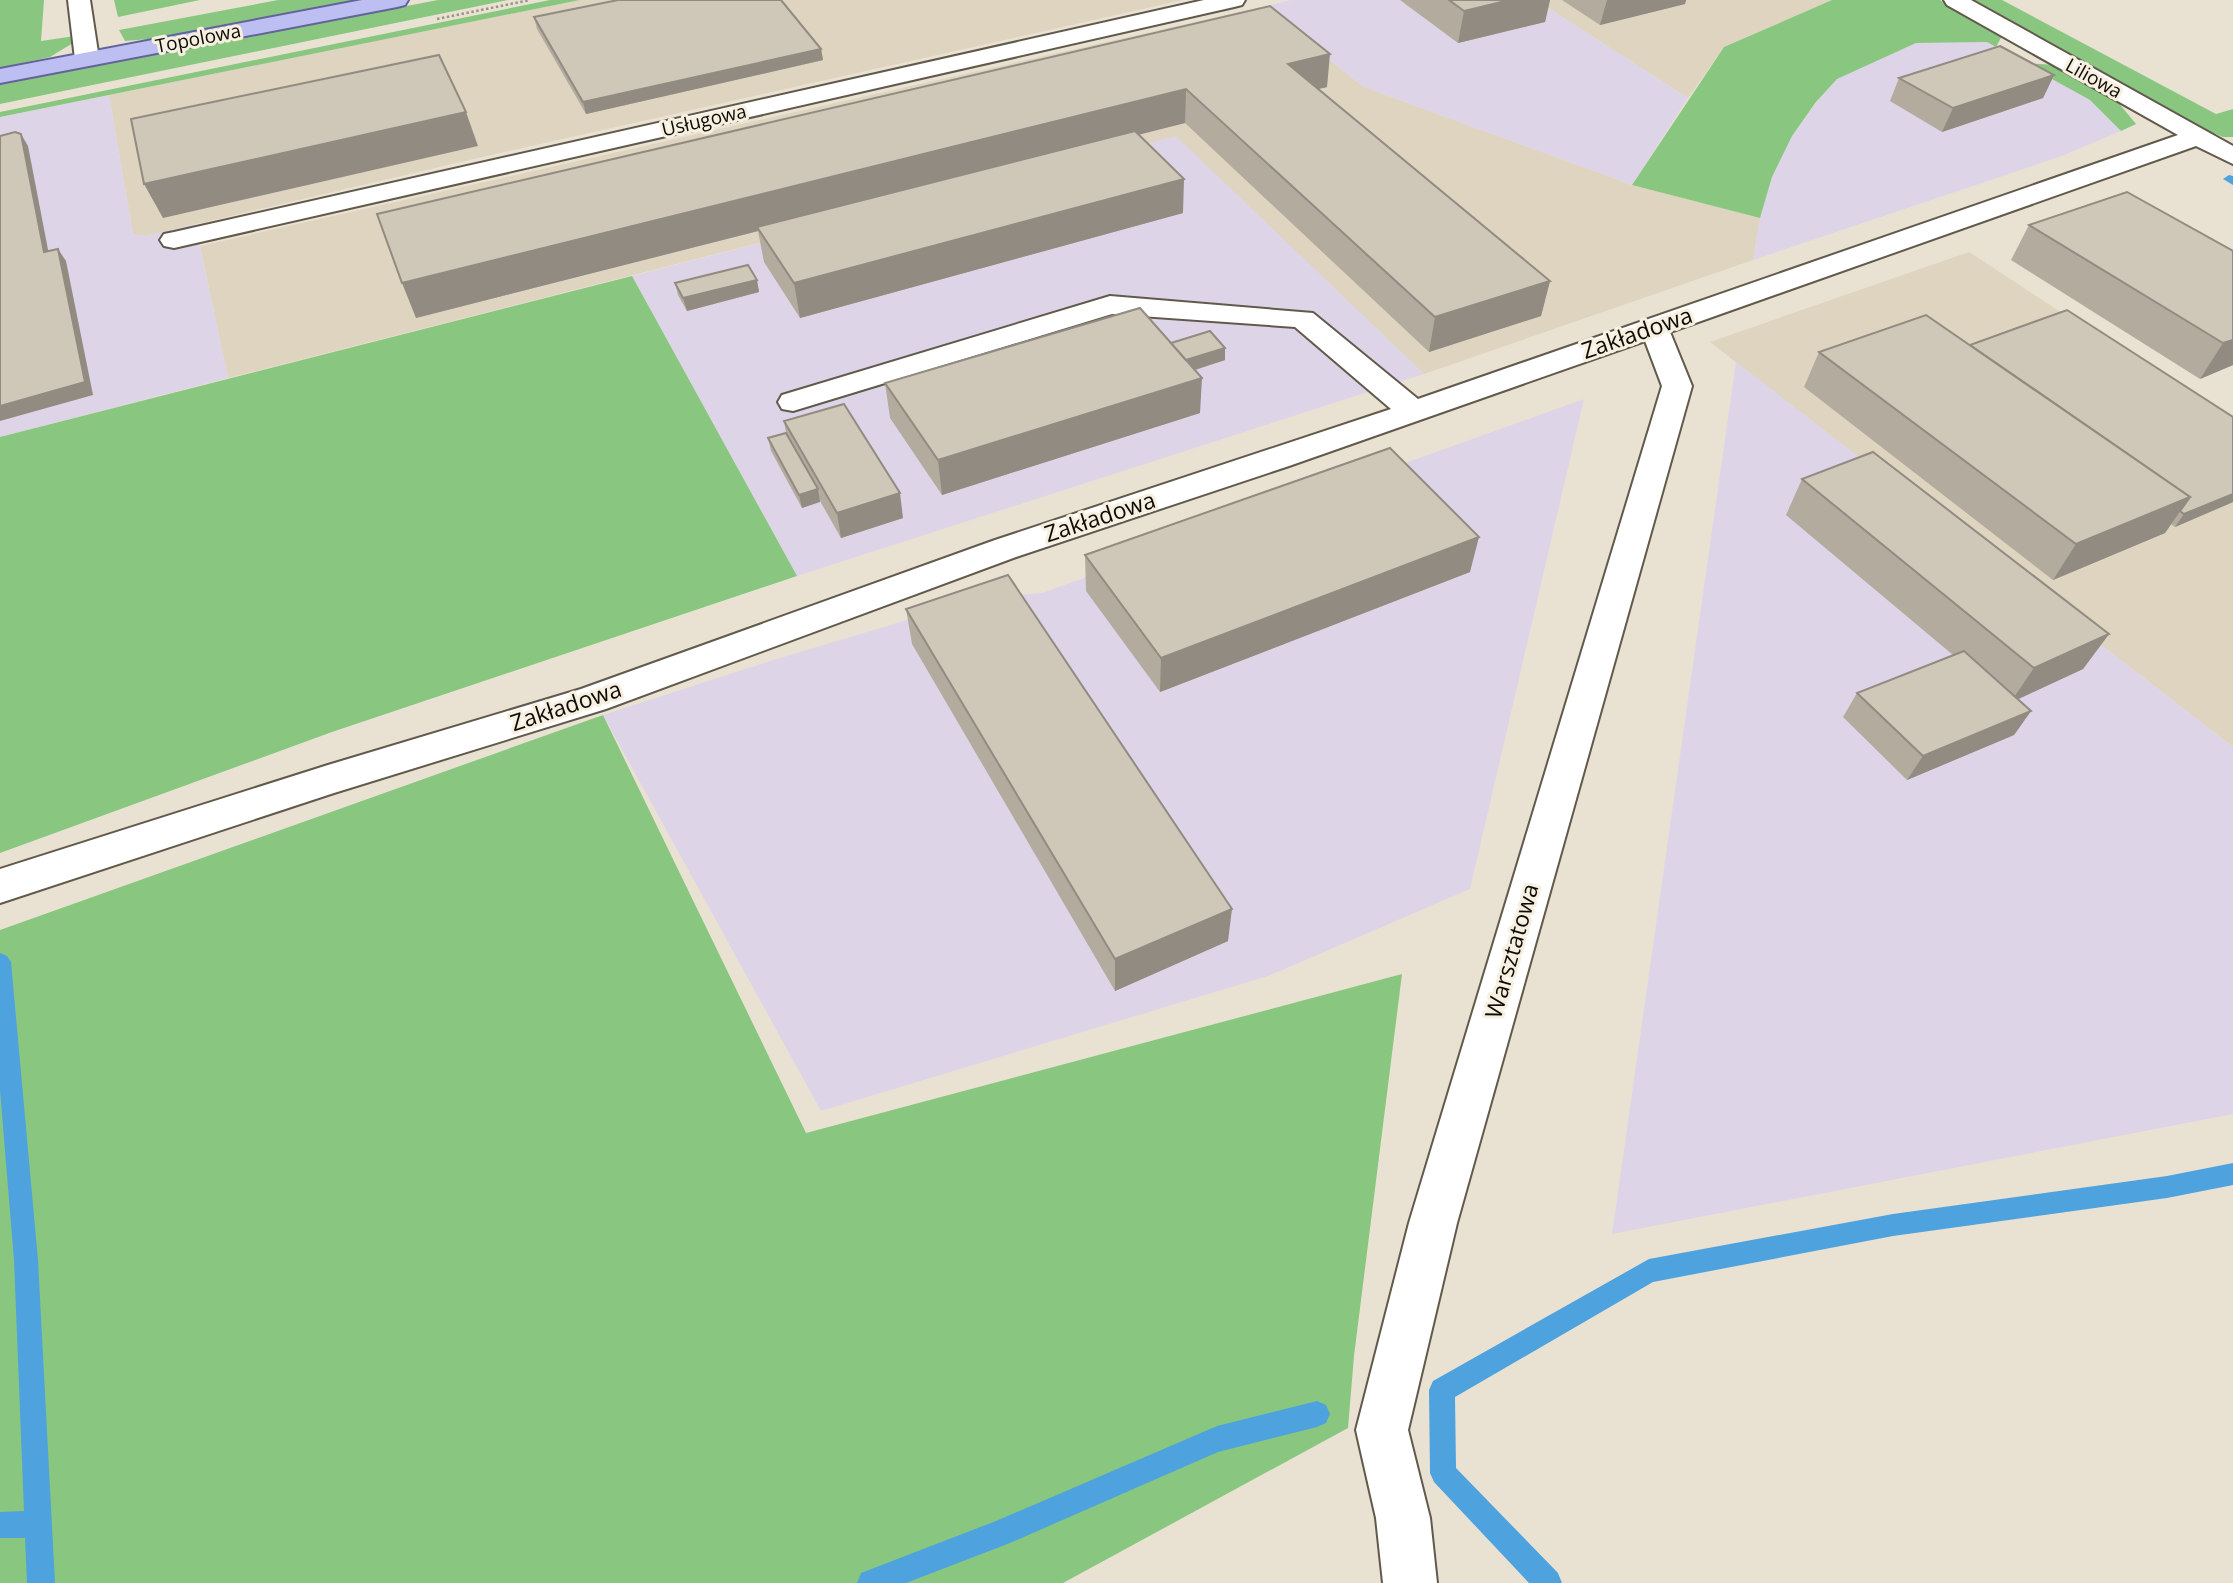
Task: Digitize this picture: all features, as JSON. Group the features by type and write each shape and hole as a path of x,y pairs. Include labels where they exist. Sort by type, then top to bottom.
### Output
{"main road":[{"name":"Topolowa","path":"0,76 397,0"}],"street":[{"path":"79,0 87,59"},
{"name":"Usługowa","path":"174,240 1234,0"},
{"name":"Liliowa","path":"1955,0 2233,156"},
{"name":"Zakładowa","path":"0,886 328,780 593,699 1007,548 1278,459 2197,137"},
{"path":"793,402 1110,305 1303,319 1413,411"},
{"name":"Warsztatowa","path":"1410,1583 1403,1518 1382,1430 1433,1223 1677,386 1654,327"}],"shaded area":[{"path":"580,0 1183,0 482,157 145,236 133,234 109,95"},
{"path":"1291,0 1536,0 1688,98 1632,185 1364,87 1262,7"},
{"path":"1536,0 1832,0 1724,47 1688,98"},
{"path":"1262,7 1364,87 1632,185 1760,218 1753,260 1424,374 1176,137 228,378 200,246"},
{"path":"1987,42 2090,100 2121,131 2059,157 1753,260 1760,218 1772,177 1792,136 1830,84 1837,78 1916,43"},
{"path":"109,95 133,234 145,236 195,224 228,378 0,437 0,117"},
{"path":"1176,136 1424,374 797,576 632,276"},
{"path":"1969,252 2233,425 2233,747 1710,342"},
{"path":"1736,362 2233,747 2233,1114 1612,1234"},
{"path":"1584,399 1470,889 1268,976 821,1111 603,715 770,661 984,597 1042,593"}],"green space":[{"path":"0,0 44,0 41,41 75,36 73,43 50,57 0,68"},
{"path":"114,0 200,0 118,17"},
{"path":"278,0 362,0 161,38 125,41 119,30"},
{"path":"438,0 508,0 0,104 0,84"},
{"path":"550,0 580,0 0,117 0,112"},
{"path":"1832,0 1940,0 2002,36 1996,47 1987,42 1916,43 1837,79 1816,102 1792,136 1772,177 1760,218 1632,185 1724,47"},
{"path":"1975,0 2002,0 2216,114 2233,109 2233,137 2223,137 2204,129"},
{"path":"2023,63 2056,65 2117,101 2136,124 2121,131 2090,100"},
{"path":"632,276 797,576 332,732 0,853 0,437"},
{"path":"603,715 806,1133 1402,974 1354,1356 1348,1428 1063,1583 0,1583 0,930"}],"building":[{"path":"618,0 781,0 821,49 583,102 534,17"},
{"path":"1449,0 1510,0 1464,11"},
{"path":"1270,6 1330,54 1288,64 1550,281 1435,317 1186,89 402,283 377,214"},
{"path":"2000,46 2054,75 1953,108 1899,78"},
{"path":"439,55 466,112 144,184 131,119"},
{"path":"1135,131 1184,179 794,283 757,227"},
{"path":"15,132 21,134 44,252 58,249 85,382 0,406 0,136"},
{"path":"2127,192 2233,251 2233,340 2223,343 2029,225"},
{"path":"748,265 757,280 683,298 675,283"},
{"path":"1140,308 1202,378 938,460 885,383"},
{"path":"2067,310 2233,417 2233,494 2184,514 2180,511 2190,497 1970,345"},
{"path":"1926,315 2190,497 2076,544 1819,352"},
{"path":"1210,331 1225,348 1186,360 1171,343"},
{"path":"844,404 900,493 837,513 784,421"},
{"path":"786,433 818,489 799,495 768,438"},
{"path":"1390,448 1479,537 1161,658 1085,555"},
{"path":"1873,452 2109,634 2034,668 1802,479"},
{"path":"1008,575 1232,909 1115,959 906,609"},
{"path":"1964,651 2031,711 1923,756 1857,693"}],"waterway":[{"path":"2229,179 2233,181"},
{"path":"0,962 26,1260 38,1524"},
{"path":"1548,1583 1443,1473 1442,1390 1649,1271 1893,1225 2167,1187 2233,1174"},
{"path":"871,1583 1000,1533 1217,1439 1317,1414"},
{"path":"0,1525 38,1524"},
{"path":"38,1524 41,1583"}]}
